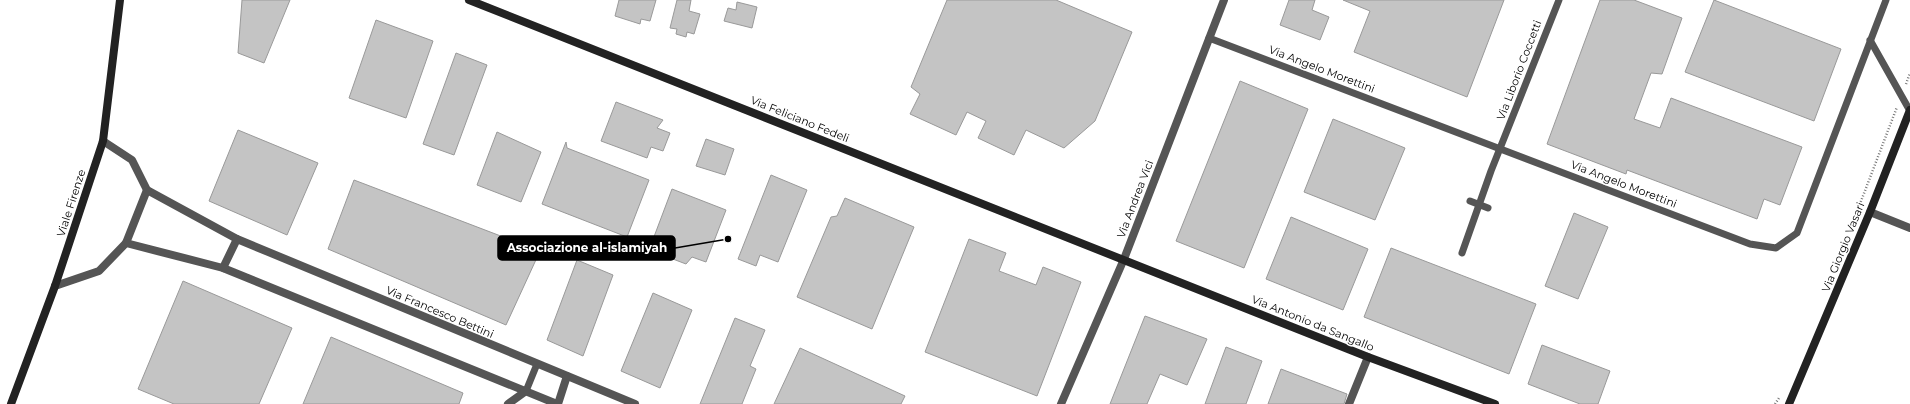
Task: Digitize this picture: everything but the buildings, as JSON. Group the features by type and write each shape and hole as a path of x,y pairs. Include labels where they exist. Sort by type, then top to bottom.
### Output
{"street":[{"name":"Viale Firenze","path":"11,404 55,286 103,141 120,0"},
{"name":"Via Feliciano Fedeli","path":"469,0 1124,259"},
{"name":"Via Andrea Vici","path":"1061,404 1124,259 1224,0"},
{"name":"Via Giorgio Vasari","path":"1790,404 1870,212 1910,110"},
{"path":"55,286 99,271 126,243 147,190 132,160 103,141"},
{"name":"Via Francesco Bettini","path":"147,190 237,239 635,404"},
{"path":"1870,212 1910,228"},
{"path":"223,268 237,239"},
{"path":"126,243 223,268 558,404 567,376"},
{"name":"Via Antonio da Sangallo","path":"1124,259 1368,357 1495,404"},
{"path":"1349,404 1368,357"},
{"path":"508,404 526,391"},
{"name":"Via Giorgio Vasari","path":"1794,404 1795,393"}],"lane":[{"name":"Via Liborio Coccetti","path":"1462,253 1500,149 1559,0"},
{"name":"Via Angelo Morettini","path":"1209,38 1750,244 1776,248 1797,233 1886,0"},
{"path":"1870,40 1910,110"},
{"path":"1470,201 1488,208"},
{"path":"526,391 537,364"}],"place":[{"name":"Associazione al-islamiyah","path":"728,239"}]}
